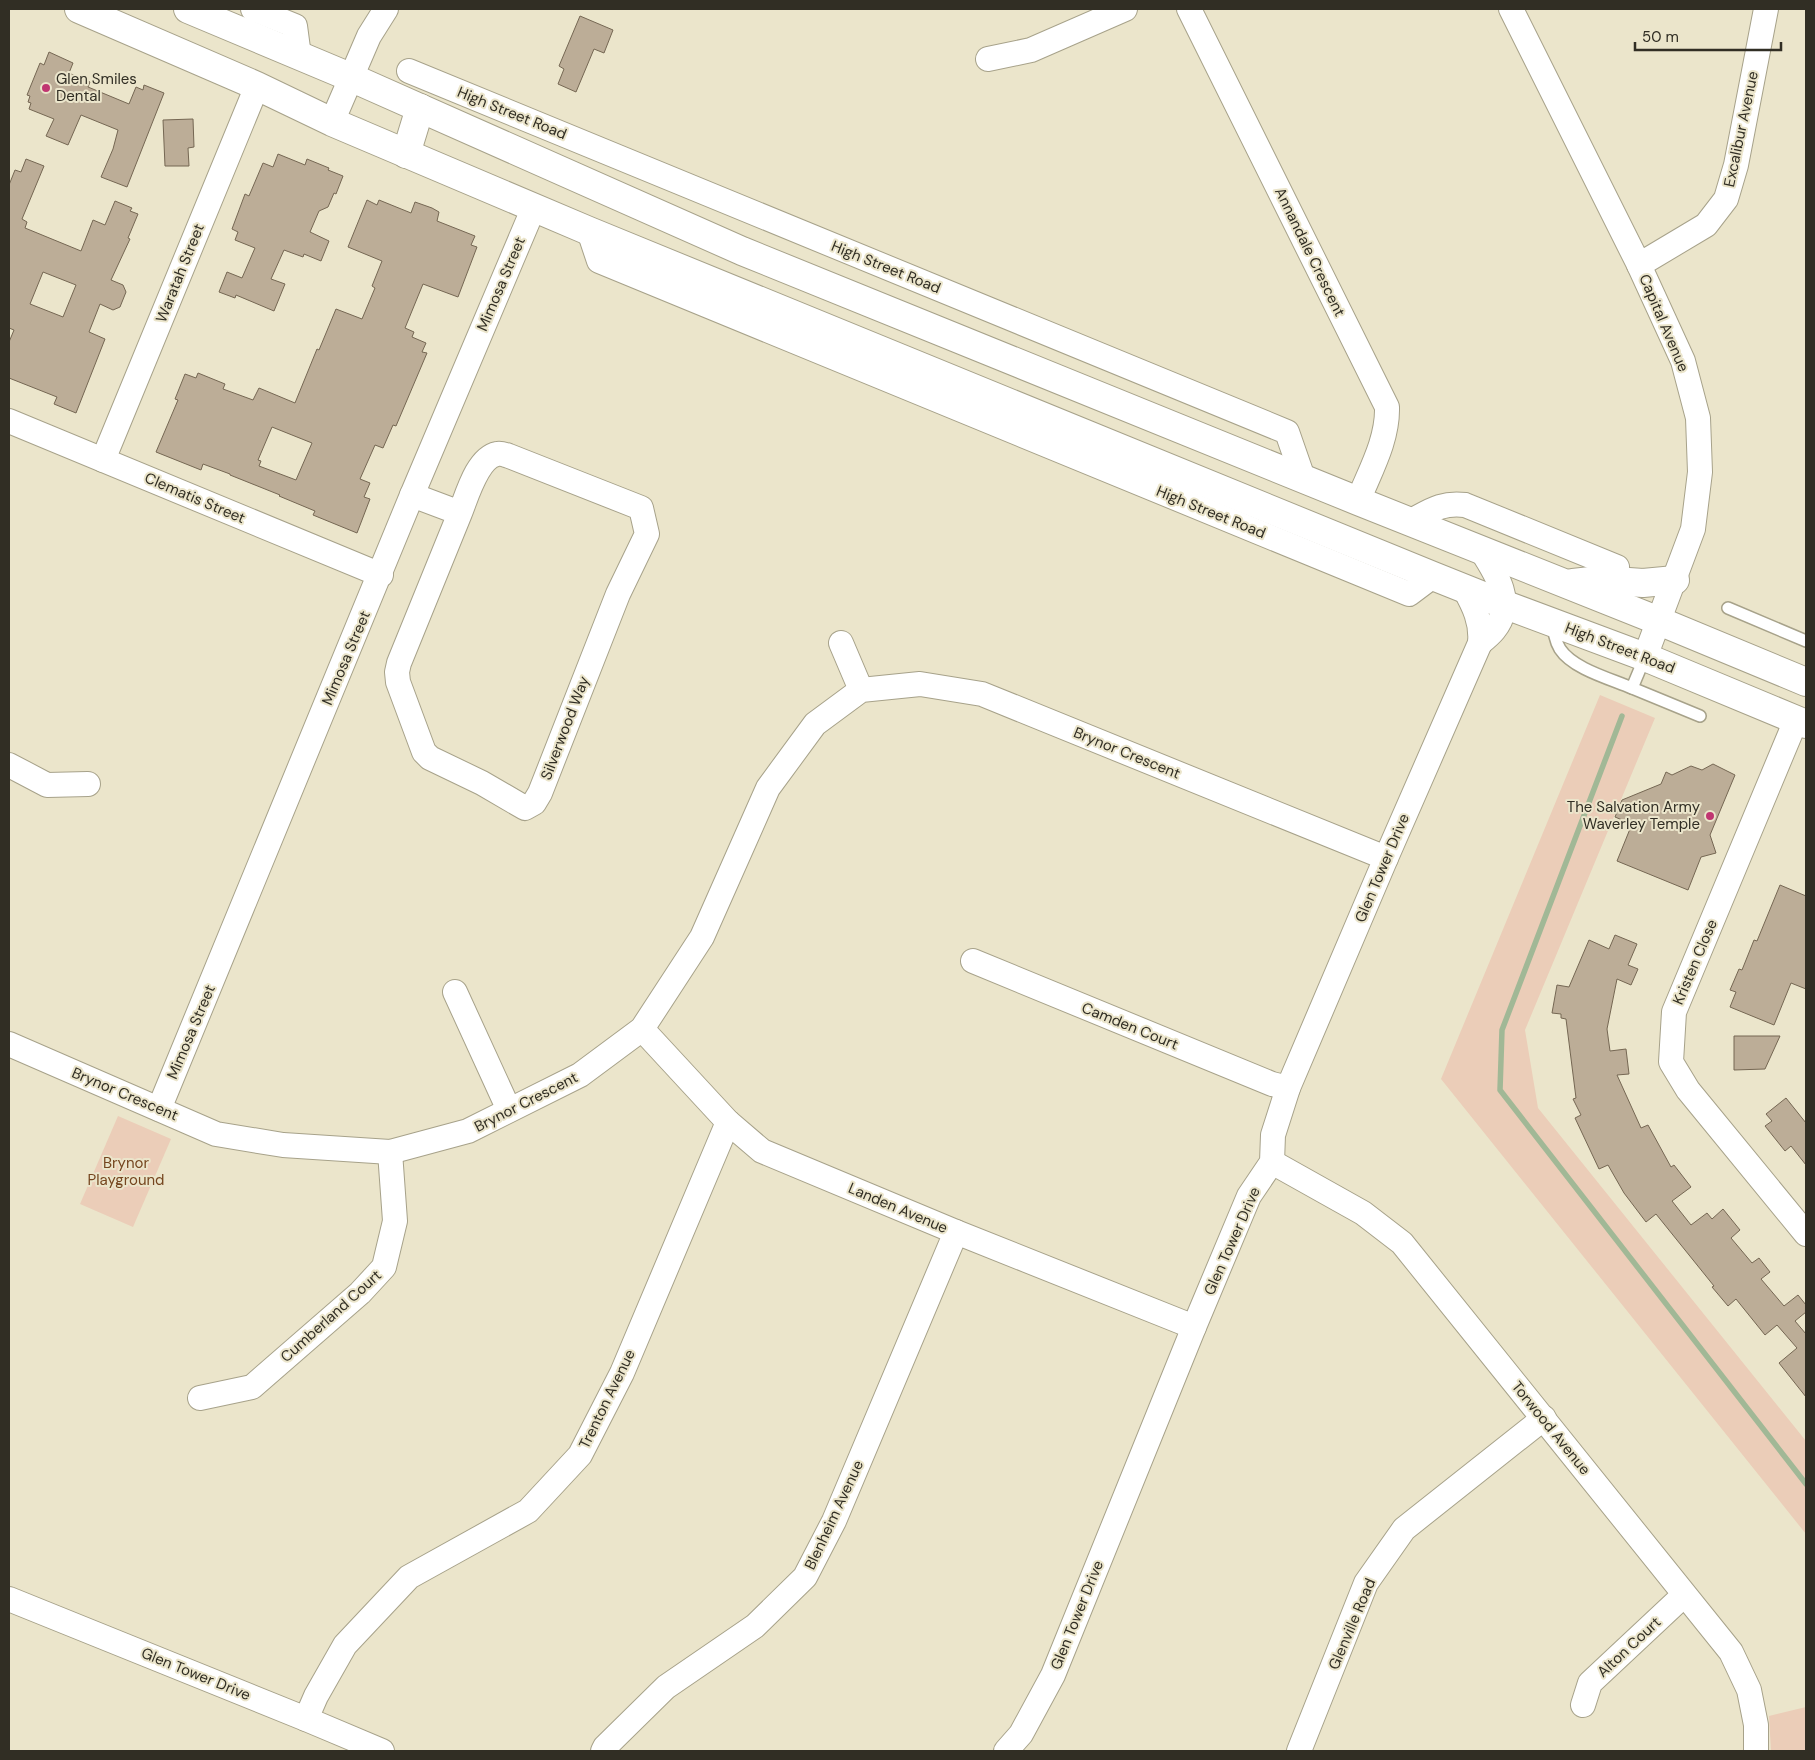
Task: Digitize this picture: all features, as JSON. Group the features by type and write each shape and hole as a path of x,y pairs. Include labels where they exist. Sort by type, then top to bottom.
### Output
{"main road":[{"name":"High Street Road","path":"79,9 257,86 332,122 589,231 1433,576 1645,657 1801,722"},
{"name":"High Street Road","path":"188,9 350,77 742,250 1804,680"},
{"path":"406,154 420,108"},
{"path":"1564,582 1600,580 1643,583 1674,580"}],"street":[{"path":"253,9 295,26 299,56"},
{"path":"332,122 369,36 386,9"},
{"path":"988,59 1031,50 1125,9"},
{"name":"Annandale Crescent","path":"1188,9 1387,407 1386,427 1381,444 1358,501"},
{"name":"Capital Avenue","path":"1511,9 1639,265 1683,361 1698,418 1700,472 1693,529 1645,657"},
{"name":"Excalibur Avenue","path":"1639,265 1706,225 1726,199 1736,166 1766,9"},
{"name":"High Street Road","path":"409,71 1287,432 1303,478"},
{"name":"High Street Road","path":"420,108 440,84"},
{"name":"Waratah Street","path":"103,460 257,86"},
{"name":"Mimosa Street","path":"159,1109 412,495 534,207"},
{"name":"Clematis Street","path":"9,421 380,575"},
{"name":"Silverwood Way","path":"498,454 509,456 641,508 647,534 618,594 540,794 534,803 525,808 482,783 430,758 424,752 398,682 397,672 399,663 460,513 479,467 485,460 498,454"},
{"path":"412,495 460,513"},
{"path":"1411,521 1442,505 1465,505 1617,567"},
{"path":"1481,550 1500,584 1504,597 1503,604"},
{"path":"1564,582 1574,550"},
{"name":"Glen Tower Drive","path":"1464,588 1478,616 1481,633 1480,644"},
{"name":"Glen Tower Drive","path":"1006,1751 1021,1734 1053,1675 1249,1196 1272,1162 1273,1135 1288,1088 1480,644 1497,625 1503,604"},
{"path":"841,643 861,690"},
{"name":"Brynor Crescent","path":"9,1044 216,1134 283,1145 390,1152 468,1131 580,1075 642,1029 702,937 768,788 815,724 861,690 920,684 982,694 1386,858"},
{"name":"Kristen Close","path":"1801,722 1674,1012 1671,1062 1688,1090 1802,1221"},
{"path":"9,765 46,785 88,784"},
{"name":"Camden Court","path":"973,961 1263,1080 1288,1088"},
{"path":"455,992 509,1110"},
{"name":"Landen Avenue","path":"642,1029 728,1122 762,1151 956,1232 1194,1327"},
{"name":"Trenton Avenue","path":"306,1719 316,1696 345,1645 409,1577 528,1511 580,1455 622,1373 728,1122"},
{"name":"Cumberland Court","path":"200,1398 252,1387 360,1293 384,1267 395,1222 390,1152"},
{"name":"Torwood Avenue","path":"1272,1162 1363,1213 1402,1243 1544,1418 1684,1596 1731,1652 1749,1690 1756,1725 1756,1751"},
{"name":"Blenheim Avenue","path":"603,1751 666,1687 755,1626 805,1577 834,1521 956,1232"},
{"name":"Glenville Road","path":"1299,1751 1366,1583 1404,1529 1544,1418"},
{"name":"Alton Court","path":"1583,1705 1590,1683 1684,1596"},
{"name":"Glen Tower Drive","path":"9,1598 382,1751"}],"lane":[{"path":"1728,608 1806,642"},
{"path":"1553,622 1555,639 1570,661 1700,716"},
{"path":"1632,688 1645,657"}],"green space":[{"path":"1600,695 1655,718 1525,1030 1538,1108 1806,1441 1806,1534 1441,1079"},
{"name":"Brynor Playground","path":"118,1116 171,1139 133,1227 80,1204"},
{"path":"1806,1707 1806,1751 1771,1751 1769,1716"}],"building":[{"path":"580,16 613,30 604,53 594,49 576,92 558,84 564,69 559,66"},
{"path":"49,52 73,63 69,73 90,82 88,87 129,104 136,87 143,90 144,85 164,93 127,187 101,177 113,149 118,130 81,115 68,145 46,136 54,119 29,109 31,103 28,102 30,96 27,95 40,63 44,65"},
{"path":"193,119 194,147 188,148 189,166 165,166 163,120"},
{"path":"278,154 305,165 307,159 343,176 336,194 334,193 328,207 319,211 310,232 329,241 321,261 304,254 303,257 284,250 271,279 285,284 274,311 236,295 235,298 219,292 227,272 242,278 255,248 235,240 238,232 232,229 245,194 249,196 263,163 273,167"},
{"path":"26,159 44,166 22,219 27,222 25,228 81,251 93,220 105,225 115,201 132,208 130,211 138,214 128,238 130,239 111,280 123,285 126,292 120,307 113,310 100,304 89,332 105,339 76,413 54,404 57,397 9,378 9,342 14,330 9,328 9,185 15,170 21,172","holes":["43,272 76,285 63,317 30,304"]},
{"path":"367,200 377,205 379,200 411,213 415,202 432,208 439,212 437,221 475,236 471,245 477,247 458,297 423,284 405,328 414,332 412,337 426,343 422,352 427,353 396,426 393,425 383,448 375,445 360,479 370,483 364,497 370,499 357,533 313,515 315,511 230,474 203,464 201,470 156,452 178,400 175,399 185,374 196,378 198,373 225,384 223,389 253,400 259,388 295,403 336,309 362,319 375,288 372,286 382,261 348,247","holes":["272,427 312,443 296,480 259,466 261,461 258,460"]},
{"path":"1713,764 1735,775 1710,835 1716,853 1701,857 1688,890 1617,861 1632,824 1615,817 1622,800 1661,784 1666,772 1672,775 1691,766 1702,770"},
{"path":"1780,885 1806,896 1806,989 1791,983 1774,1025 1730,1007 1736,992 1730,990 1739,969 1742,970 1754,940 1757,941"},
{"path":"1615,935 1637,944 1628,965 1638,969 1631,985 1617,979 1607,1029 1610,1051 1626,1049 1629,1074 1617,1075 1641,1128 1648,1125 1671,1167 1674,1165 1691,1187 1672,1201 1691,1225 1707,1213 1712,1219 1723,1209 1740,1230 1731,1238 1752,1263 1759,1258 1770,1272 1761,1279 1784,1306 1798,1295 1806,1305 1806,1312 1795,1321 1806,1334 1806,1397 1779,1363 1797,1348 1777,1325 1765,1335 1736,1299 1728,1306 1656,1214 1646,1222 1624,1193 1608,1165 1599,1169 1575,1118 1581,1115 1573,1099 1576,1098 1566,1019 1561,1018 1561,1014 1552,1013 1557,985 1569,987 1589,940 1609,949"},
{"path":"1734,1036 1780,1036 1765,1069 1734,1070"},
{"path":"1786,1098 1806,1123 1806,1165 1791,1146 1785,1151 1765,1126 1772,1121 1766,1114"}],"waterway":[{"path":"1622,716 1502,1030 1500,1090 1806,1484"}],"place":[{"name":"Glen Smiles Dental","path":"46,88"},
{"name":"The Salvation Army Waverley Temple","path":"1710,816"}]}
